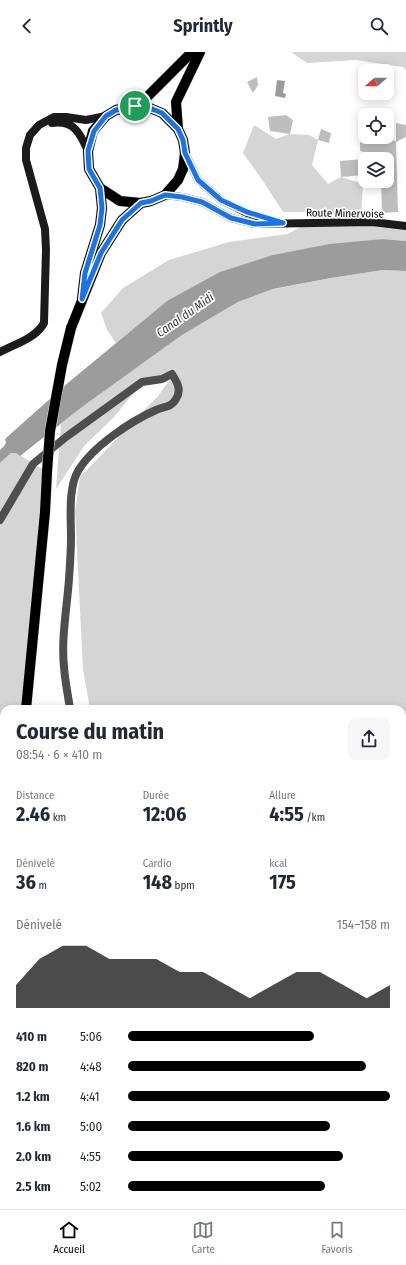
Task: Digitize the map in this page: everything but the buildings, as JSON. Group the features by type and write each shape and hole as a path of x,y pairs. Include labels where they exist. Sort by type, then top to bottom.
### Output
{"main road":[{"path":"135,106 147,97 192,52"},
{"path":"100,188 120,201 141,203 151,201 165,195 178,180 183,168 185,153 183,140 178,129 176,102 200,52"},
{"path":"82,299 85,273 100,225 102,208 100,188 89,169 88,151 94,131 106,116 116,110 135,106 145,106 162,113 178,129"},
{"path":"26,705 45,512 50,431 62,365 71,328 101,253 122,220 141,203"}],"street":[{"path":"0,352 36,334 44,323 46,250 45,229 26,160 26,148 30,135 39,125 54,117 86,120 106,116"},
{"path":"39,125 60,122 71,125 78,131 88,151"},
{"path":"185,153 198,180 221,200 247,212 283,223"},
{"name":"Route Minervoise","path":"165,195 202,202 231,218 255,224 372,222 406,226"},
{"path":"0,520 33,464 66,437 142,382 162,379 172,374 179,386 177,398 170,406 157,409 127,426 105,441 85,461 74,482 63,646 64,667 69,705"}],"shaded area":[{"path":"291,52 406,52 406,70 403,67 394,66 394,64 356,60 307,63"},
{"path":"254,125 276,139 290,134 309,135 318,140 312,165 328,184 341,177 358,182 358,188 363,188 361,216 330,212 283,212 243,153"},
{"path":"307,223 406,226 406,241 383,239 167,301 116,343 107,330 101,313 123,288 169,260 229,242 288,234"},
{"path":"383,270 406,271 406,705 89,705 83,669 75,511 80,477 158,396 176,371 172,374 142,383 114,417 84,446 56,489 61,424 82,407 182,335 238,302 270,290"},
{"path":"11,453 16,453 47,472 26,705 0,705 0,463"}],"water":[{"path":"277,80 285,81 283,93 286,94 285,98 275,96"},
{"name":"Canal du Midi","path":"383,239 406,241 406,271 383,270 331,278 273,289 238,302 182,335 82,407 20,456 16,453 11,453 0,463 0,450 5,445 6,438 69,382 167,301 220,272 273,255 330,244"}],"route":[{"path":"135,106 145,106 162,113 178,129 183,140 185,153 198,180 221,200 247,212 283,223 255,224 231,218 202,202 182,197 165,195 151,201 141,203 122,220 101,253 82,299 85,273 100,225 102,208 100,188 89,169 88,151 94,131 106,116 116,110 135,106"}]}
